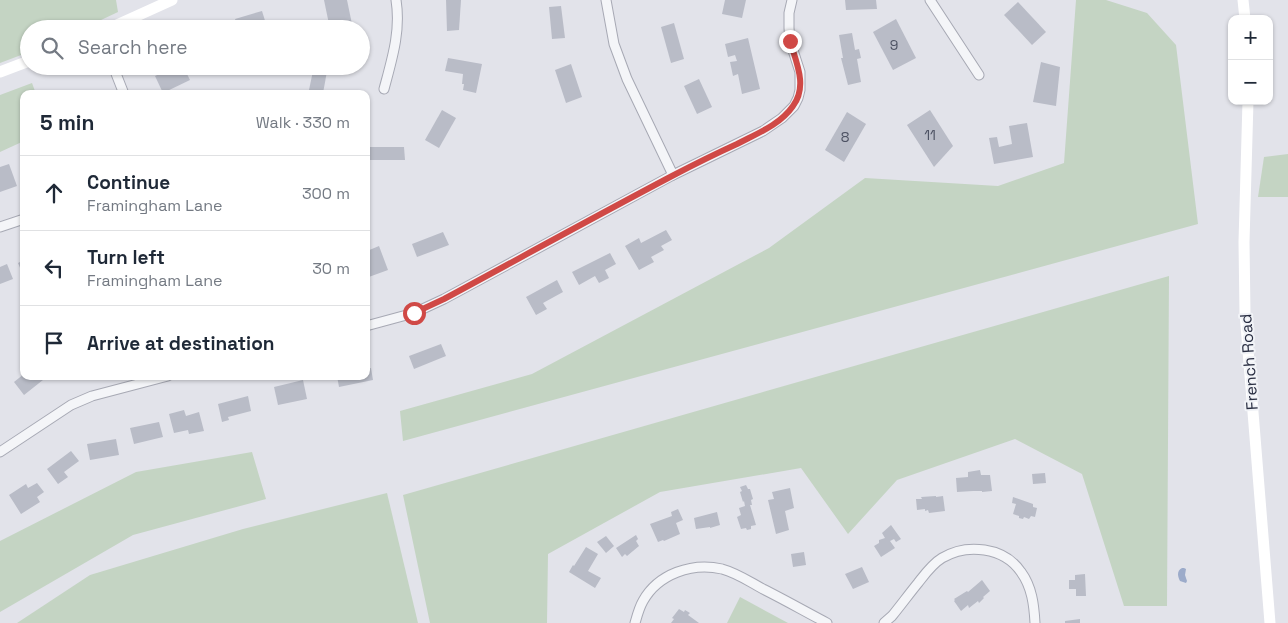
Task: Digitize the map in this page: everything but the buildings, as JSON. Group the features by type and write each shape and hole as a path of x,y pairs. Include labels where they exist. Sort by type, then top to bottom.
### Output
{"street":[{"path":"128,20 172,0"},
{"path":"384,89 397,36 396,0"},
{"path":"606,0 614,44 624,71 673,175"},
{"path":"370,325 414,313 444,299 673,175 762,131 782,118 794,106 798,98 800,82 800,72 790,41 789,13 792,0"},
{"path":"930,0 979,75"},
{"path":"1243,0 1245,15"},
{"path":"0,72 20,64"},
{"path":"117,75 122,90"},
{"name":"French Road","path":"1248,105 1244,242 1245,314 1270,623"},
{"path":"0,227 20,221"},
{"path":"0,452 81,400 153,380"},
{"path":"884,623 936,563 959,551 979,549 996,553 1006,558 1021,571 1033,599 1035,623"},
{"path":"635,623 643,601 659,582 678,572 701,567 733,573 827,623"}],"green space":[{"path":"0,0 116,0 118,12 101,20 20,20 20,55 0,63"},
{"path":"1076,0 1106,0 1147,13 1176,45 1198,224 403,441 400,411 532,374 769,248 865,178 998,186 1064,163"},
{"path":"32,83 35,90 20,90 20,143 0,152 0,95"},
{"path":"1288,154 1288,197 1258,197 1264,157"},
{"path":"1169,276 1167,606 1124,606 1082,474 1015,439 897,480 848,534 801,468 660,492 548,554 547,623 430,623 403,495"},
{"path":"252,452 266,499 133,535 0,612 0,541 136,472"},
{"path":"387,493 418,623 17,623 90,575 243,529"},
{"path":"740,597 788,623 727,623"}],"water":[{"path":"1182,568 1186,569 1186,583 1180,581 1179,578 1178,572"}],"route":[{"path":"414,313 444,299 673,175 774,124 794,106 800,90 800,72 790,41"}]}
